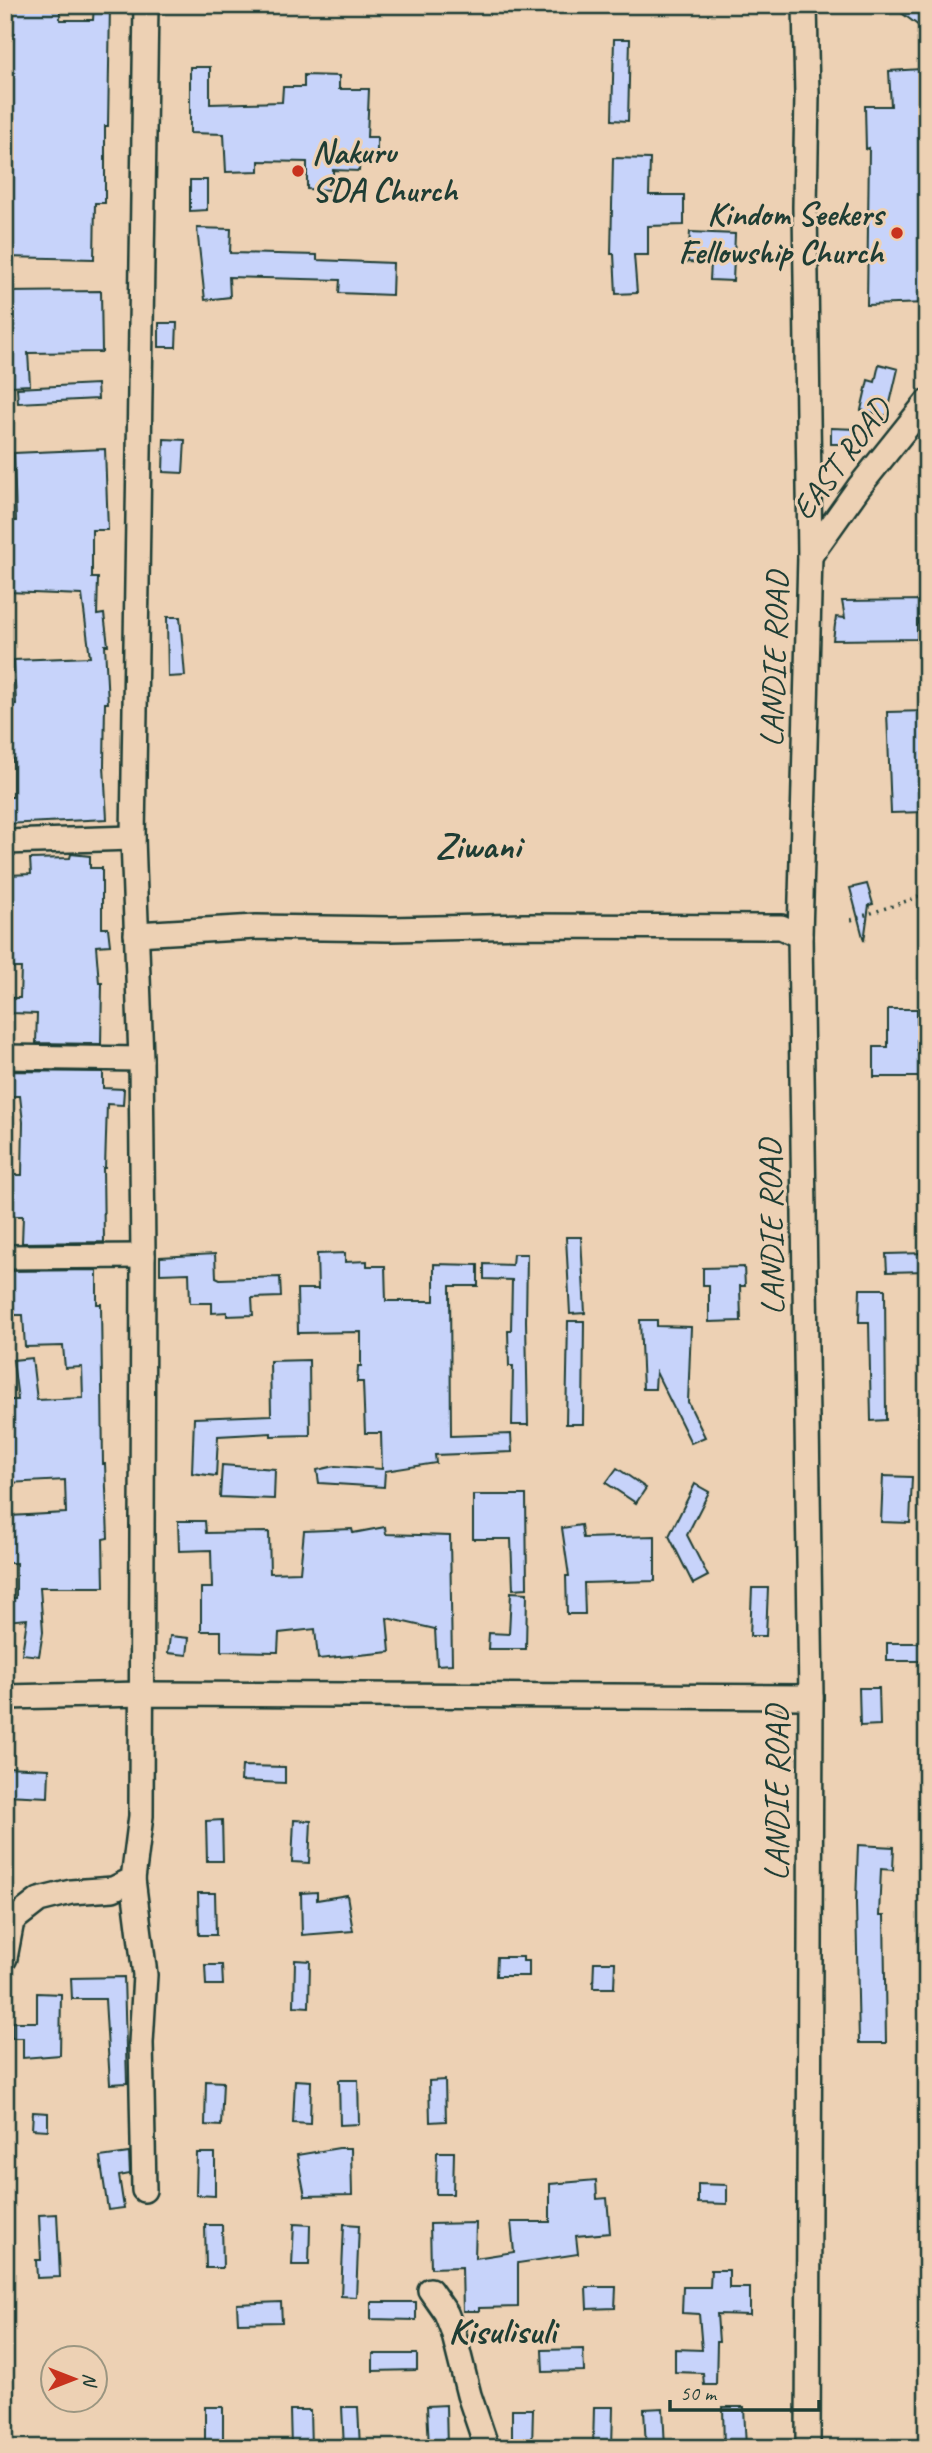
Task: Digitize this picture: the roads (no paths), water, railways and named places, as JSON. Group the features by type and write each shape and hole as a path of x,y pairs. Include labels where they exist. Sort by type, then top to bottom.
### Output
{"street":[{"path":"144,2190 141,2043 145,1975 133,1879 141,1816 143,1694 143,1256 141,1059 133,838 146,5"},
{"name":"LANDIE ROAD","path":"805,5 810,556 800,936 811,1697 808,2448"},
{"name":"EAST ROAD","path":"810,556 859,486 927,402"},
{"path":"5,842 133,838"},
{"path":"136,934 256,927 390,929 537,926 781,928 800,936"},
{"path":"5,1058 141,1059"},
{"path":"5,1257 143,1256"},
{"path":"5,1697 143,1694 811,1697"},
{"path":"5,1958 12,1921 39,1900 71,1892 113,1889 133,1879"},
{"path":"430,2290 446,2312 453,2330 469,2395 487,2448"}],"place":[{"name":"Nakuru SDA Church","path":"298,171"},
{"name":"Kindom Seekers Fellowship Church","path":"897,233"}],"district":[{"name":"Ziwani","path":"478,845"},
{"name":"Kisulisuli","path":"502,2330"}]}
